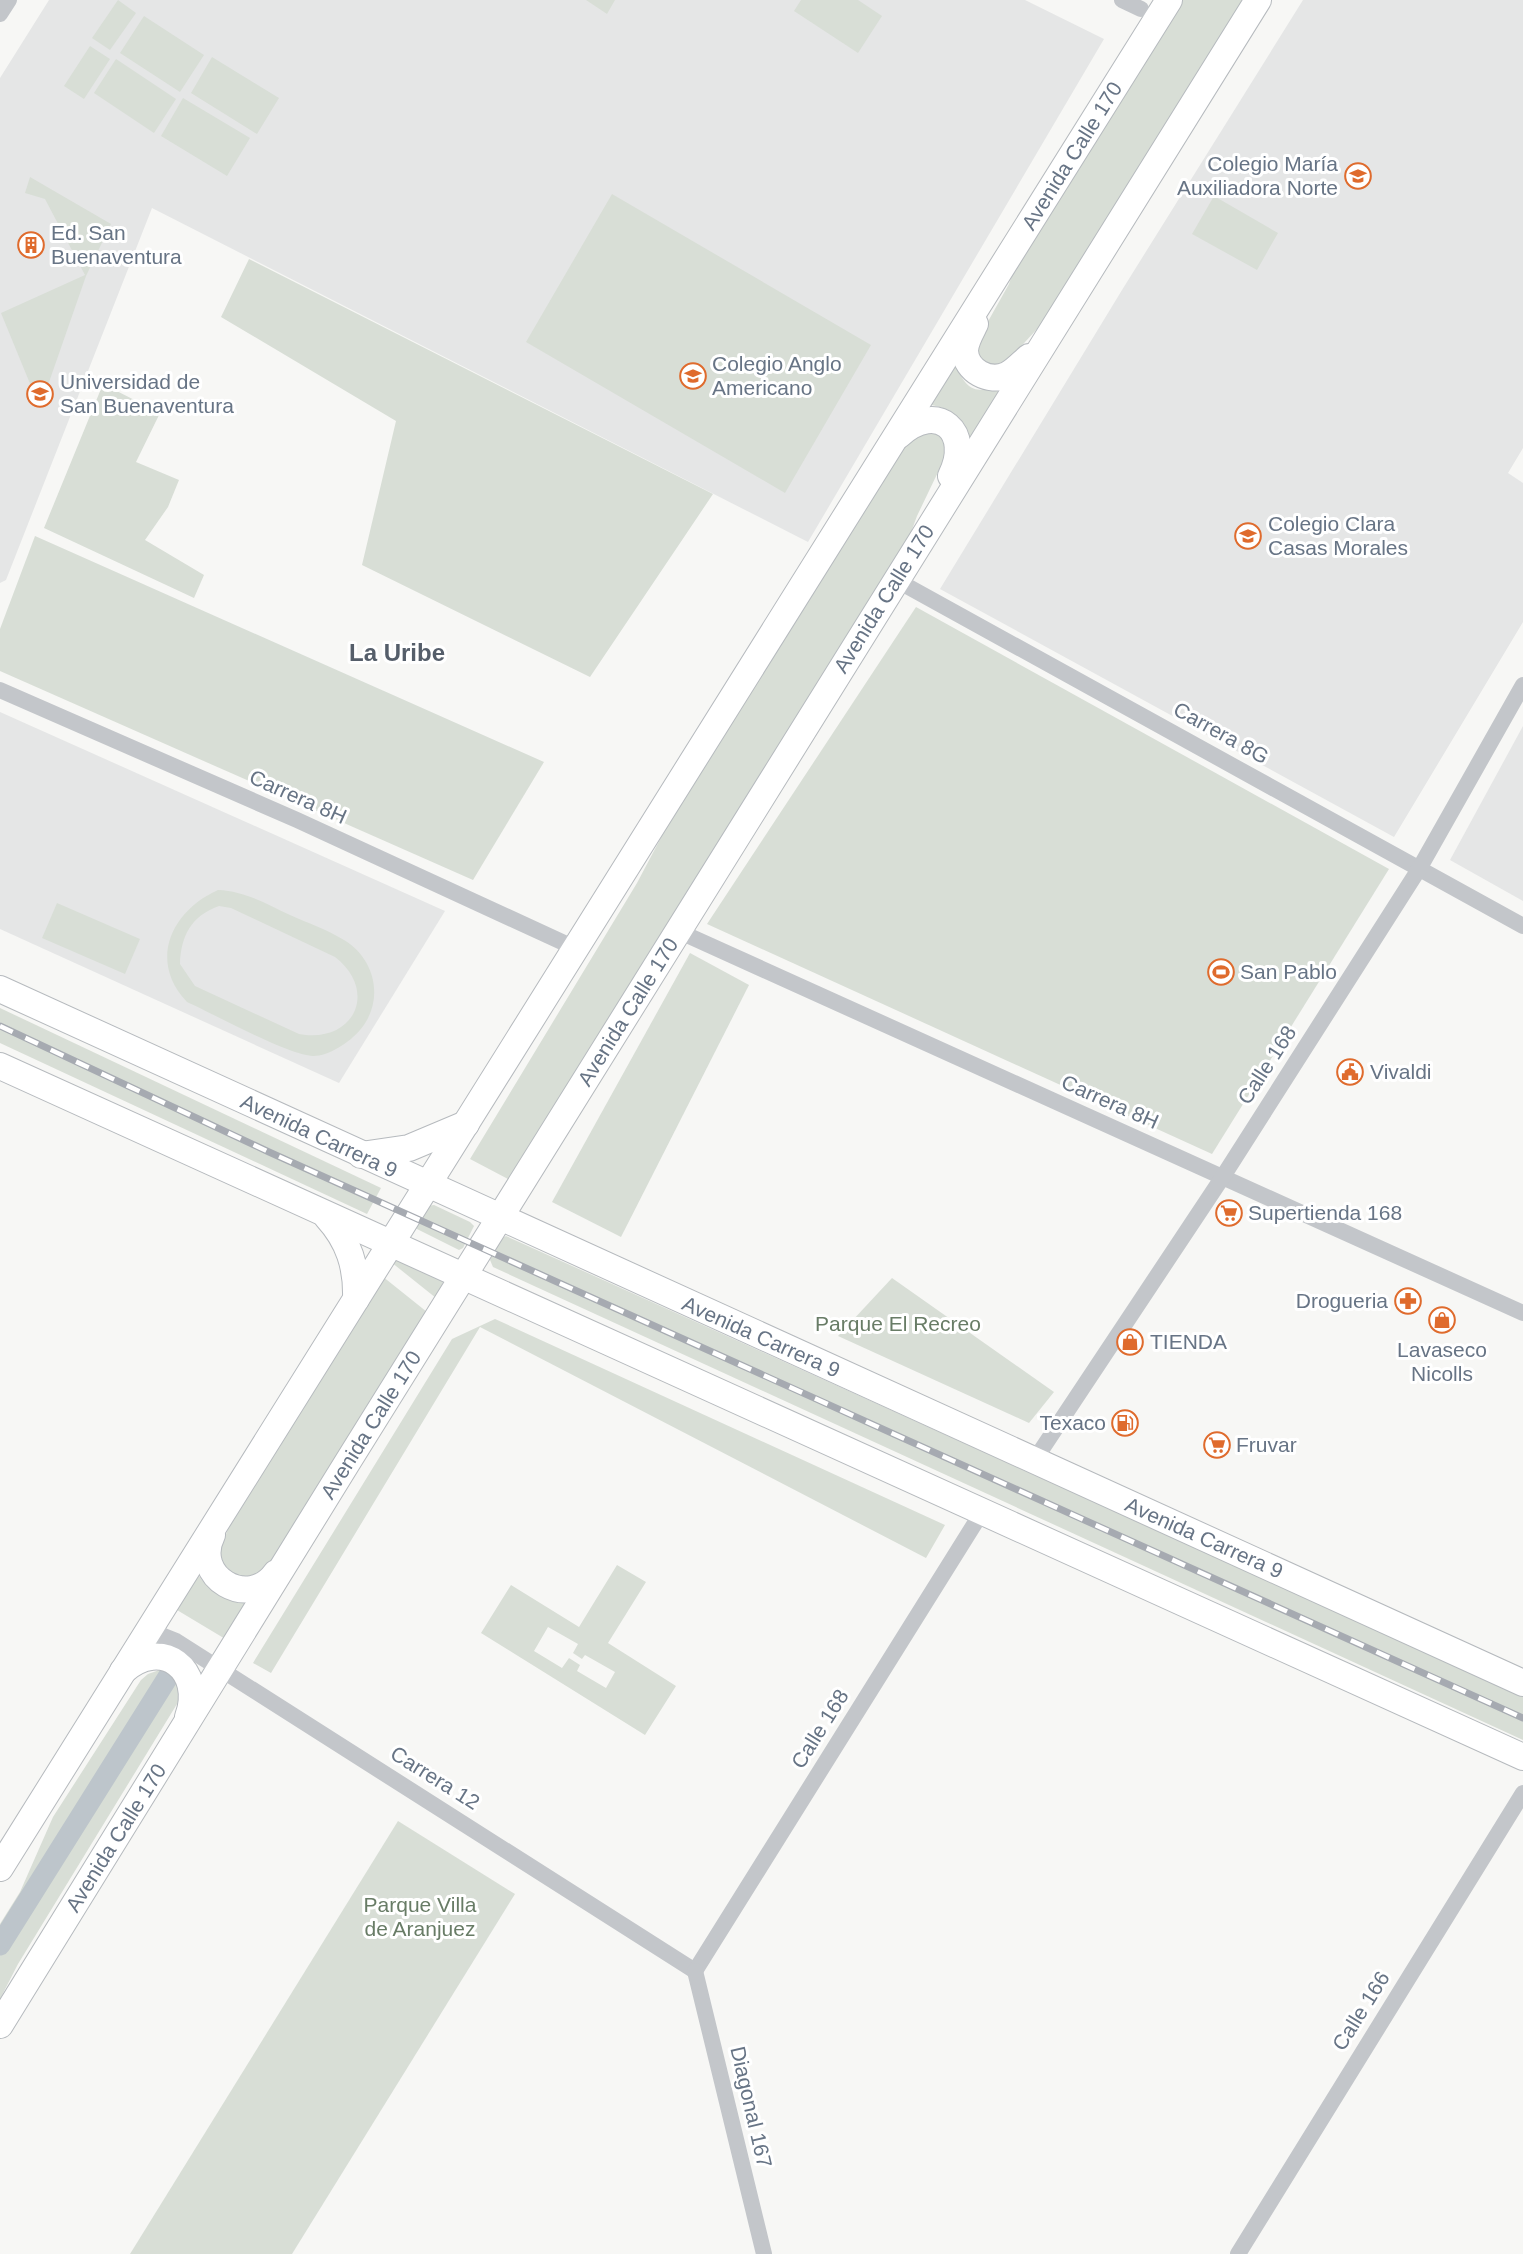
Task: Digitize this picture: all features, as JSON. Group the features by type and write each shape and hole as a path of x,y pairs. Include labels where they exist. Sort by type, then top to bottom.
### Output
{"main road":[{"name":"Avenida Calle 170","path":"0,1868 1169,0"},
{"name":"Avenida Calle 170","path":"0,2025 1258,0"},
{"path":"1011,255 969,336 965,350 968,362 982,375 993,378 1005,375 1043,345"},
{"path":"895,438 916,422 936,420 950,427 959,445 955,469 918,544"},
{"name":"Avenida Carrera 9","path":"0,989 427,1186 1523,1683"},
{"path":"0,1065 325,1215 1523,1757"},
{"path":"362,1155 409,1148 466,1124"},
{"path":"325,1215 343,1237 350,1250 357,1281 356,1299"},
{"path":"219,1521 208,1542 208,1564 213,1574 230,1588 241,1591 263,1586 272,1580 291,1554"},
{"path":"123,1671 139,1659 159,1656 172,1660 183,1669 190,1680 193,1694 183,1729"}],"street":[{"path":"0,14 9,0"},
{"path":"1122,0 1141,9"},
{"name":"Carrera 8G","path":"896,580 1523,926"},
{"name":"Calle 168","path":"1034,1461 1222,1178 1419,869 1523,685"},
{"name":"Carrera 8H","path":"0,690 297,820 575,948"},
{"name":"Carrera 8H","path":"678,931 1523,1313"},
{"name":"Calle 168","path":"696,1971 982,1512"},
{"name":"Carrera 12","path":"146,1635 161,1635 176,1641 696,1971"},
{"name":"Calle 166","path":"1238,2254 1523,1793"},
{"name":"Diagonal 167","path":"696,1971 764,2254"}],"shaded area":[{"name":"Colegio Anglo Americano","path":"49,0 1025,0 1104,39 808,542 152,208 6,580 0,583 0,78"},
{"path":"1303,0 1523,0 1523,448 1508,473 1523,483 1523,622 1394,837 940,589 1122,290"},
{"path":"0,712 445,911 339,1083 0,929"},
{"path":"1523,726 1523,901 1450,860"}],"green space":[{"path":"118,0 136,13 110,50 92,38"},
{"path":"586,0 615,0 607,14"},
{"path":"801,0 858,0 882,16 858,53 794,11"},
{"path":"1179,0 1243,0 1056,302 1038,328 1002,367 990,367 978,360 977,341 1009,284 1017,260"},
{"path":"144,16 204,55 180,92 120,53"},
{"path":"90,46 110,59 84,99 64,86"},
{"path":"212,57 279,98 257,134 191,93"},
{"path":"116,59 176,99 154,133 94,93"},
{"path":"183,98 250,138 227,176 161,136"},
{"path":"30,177 111,224 86,276 40,408 1,313 85,275 45,199 25,193"},
{"path":"612,194 871,345 785,493 526,342"},
{"path":"1214,196 1278,233 1257,270 1192,234"},
{"path":"249,259 713,494 590,677 362,565 396,421 221,317"},
{"path":"953,362 963,379 972,388 985,390 1004,387 971,441 961,419 943,408 926,404"},
{"path":"103,384 160,413 136,462 179,480 168,507 145,540 204,575 194,598 44,528"},
{"path":"936,428 951,445 917,516 905,549 508,1179 470,1159 637,883 674,813 904,448 922,432"},
{"path":"35,536 544,762 473,880 0,671 0,629"},
{"path":"916,607 1389,869 1212,1154 707,924"},
{"path":"218,890 246,895 331,933 355,948 370,970 374,994 368,1019 360,1030 339,1048 326,1054 313,1056 269,1042 187,1002 175,986 169,970 167,954 170,938 177,924 202,899","holes":["219,906 231,908 335,957 348,970 356,985 357,999 354,1012 346,1023 334,1031 318,1035 299,1034 195,986 180,964 185,936 195,921 209,910"]},
{"path":"57,903 140,939 125,974 42,938"},
{"path":"690,953 749,985 621,1237 552,1202"},
{"path":"0,1008 381,1188 367,1214 0,1043"},
{"path":"434,1205 474,1226 463,1248 459,1250 415,1228 427,1206"},
{"path":"506,1236 1523,1696 1523,1740 493,1267 490,1260 501,1239"},
{"path":"394,1258 444,1280 436,1298 391,1262"},
{"path":"382,1276 427,1312 263,1577 244,1582 214,1560 232,1521"},
{"name":"Parque El Recreo","path":"892,1278 1054,1392 1029,1423 838,1336"},
{"path":"495,1319 945,1525 926,1558 480,1327 271,1673 253,1663 452,1339"},
{"path":"617,1565 646,1582 608,1643 676,1686 645,1735 481,1633 511,1585 579,1627","holes":["548,1627 578,1644 573,1653 582,1659 585,1655 615,1672 606,1688 577,1671 580,1665 569,1658 562,1668 534,1651"]},
{"path":"195,1570 200,1578 218,1594 232,1600 250,1603 227,1640 172,1607"},
{"path":"165,1668 173,1670 180,1695 177,1704 18,1964 0,1999 0,1924 20,1892 53,1817 141,1680 148,1674"},
{"name":"Parque Villa de Aranjuez","path":"398,1821 515,1894 292,2254 130,2254"}],"waterway":[{"path":"0,1945 168,1677"}],"railway":[{"path":"0,1026 269,1152 1523,1718"}],"place":[{"name":"Colegio María Auxiliadora Norte","path":"1358,176"},
{"name":"Ed. San Buenaventura","path":"31,245"},
{"name":"Colegio Anglo Americano","path":"693,376"},
{"name":"Universidad de San Buenaventura","path":"40,394"},
{"name":"Colegio Clara Casas Morales","path":"1248,536"},
{"name":"San Pablo","path":"1221,972"},
{"name":"Vivaldi","path":"1350,1072"},
{"name":"Supertienda 168","path":"1229,1213"},
{"name":"Drogueria","path":"1408,1301"},
{"name":"Lavaseco Nicolls","path":"1442,1320"},
{"name":"TIENDA","path":"1130,1342"},
{"name":"Texaco","path":"1125,1423"},
{"name":"Fruvar","path":"1217,1445"}],"district":[{"name":"La Uribe","path":"397,653"}]}
